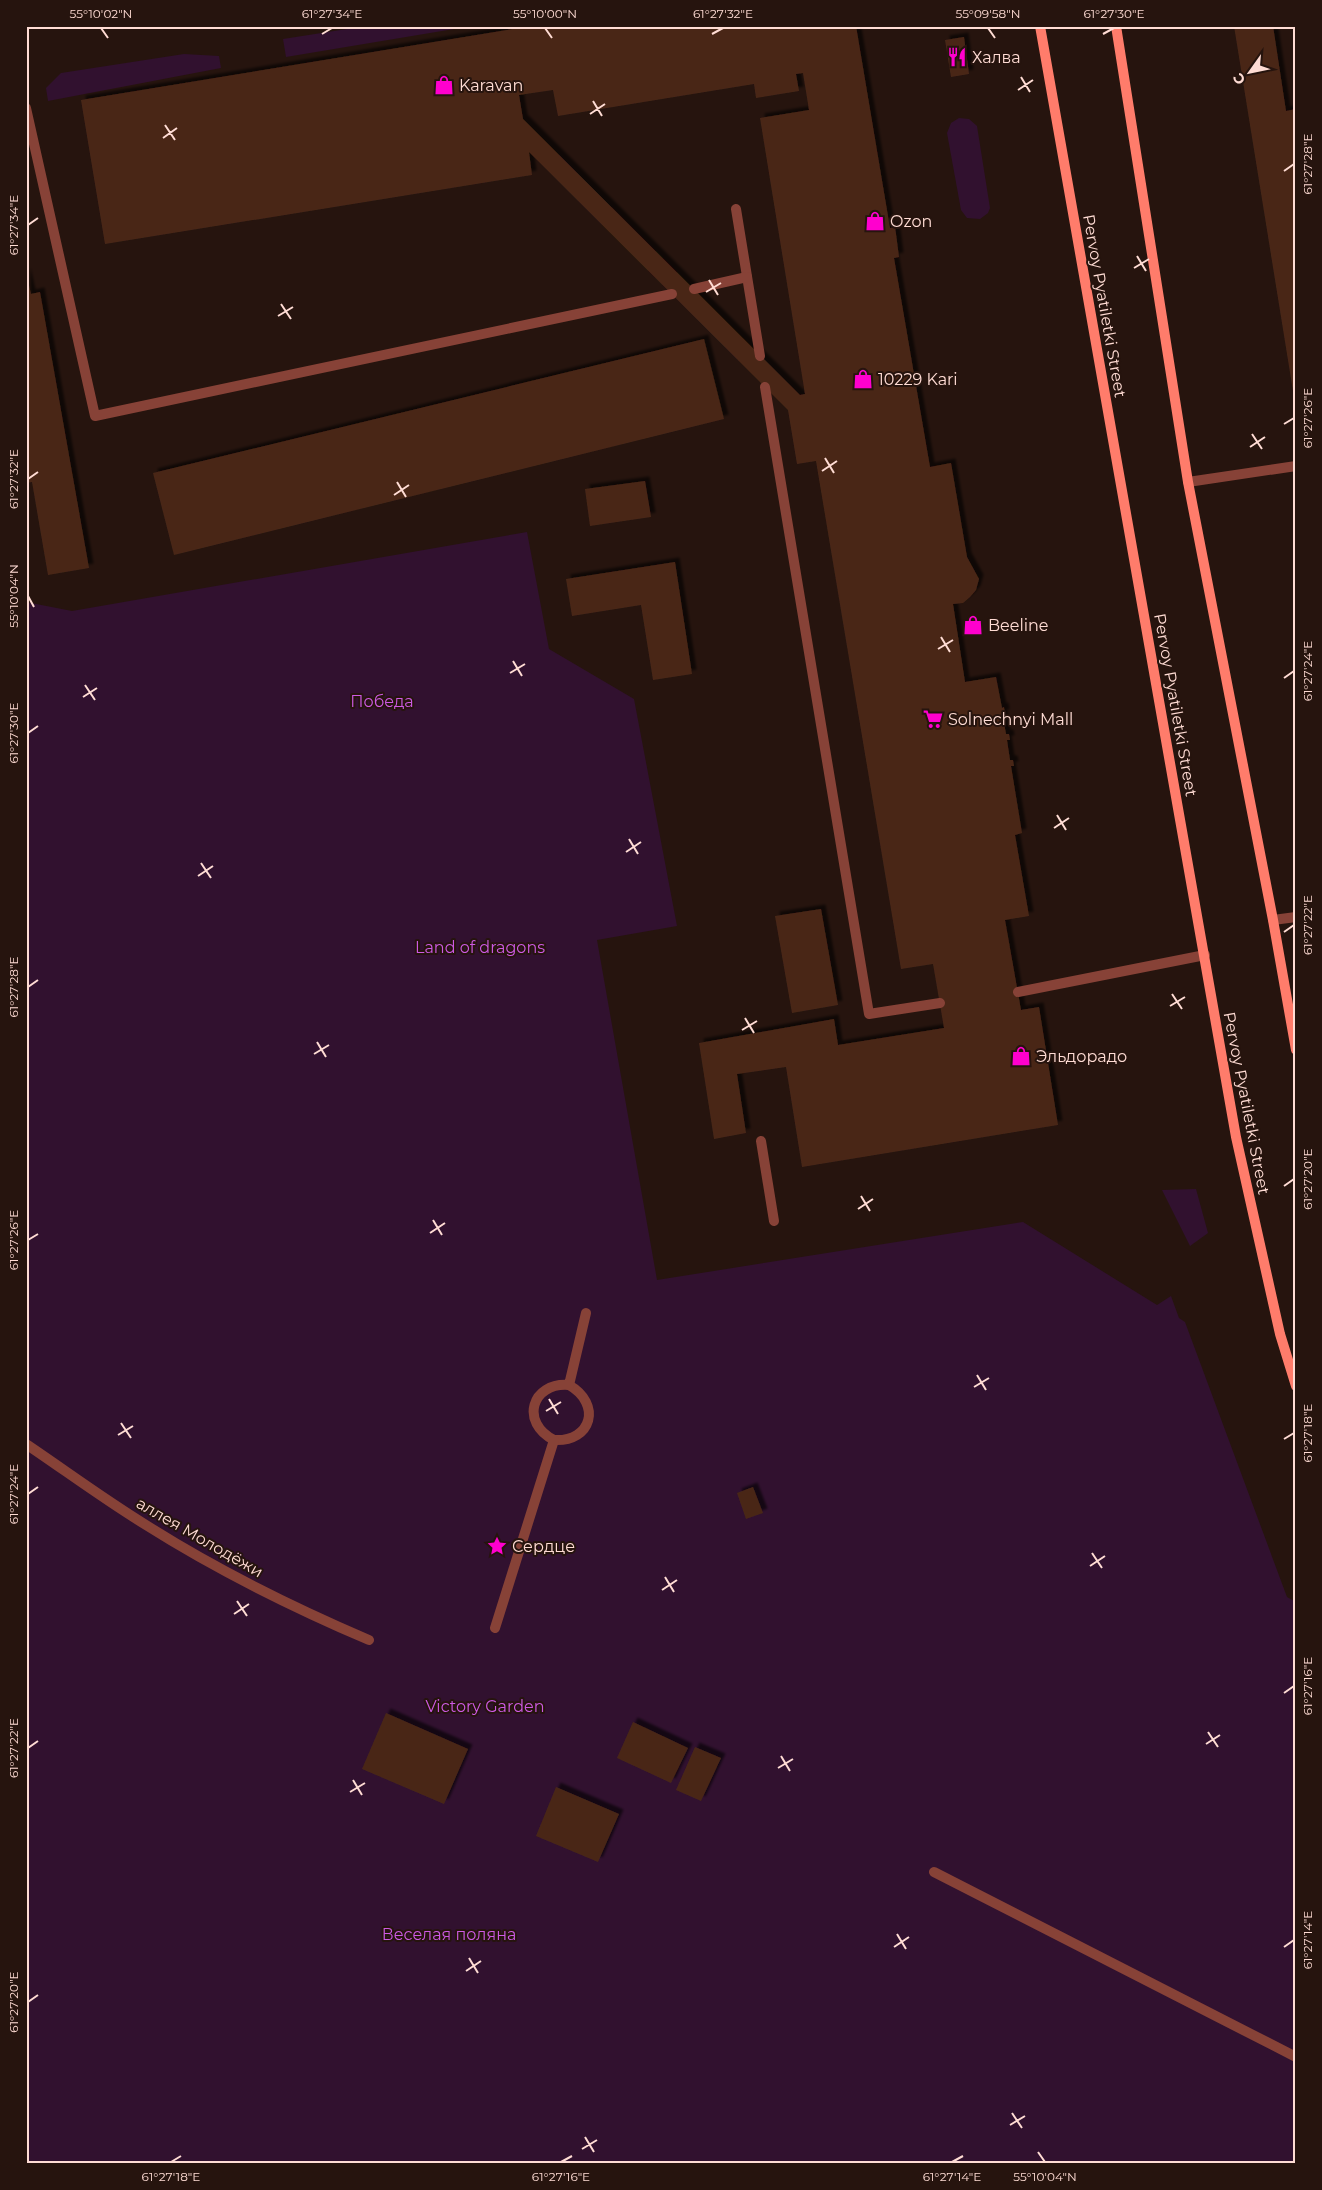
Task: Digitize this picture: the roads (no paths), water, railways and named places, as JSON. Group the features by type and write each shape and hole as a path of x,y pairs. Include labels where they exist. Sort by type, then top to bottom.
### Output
{"main road":[{"name":"Pervoy Pyatiletki Street","path":"1040,26 1236,1137 1280,1334 1296,1386"},
{"path":"1116,26 1188,482 1273,920 1296,1050"}],"street":[{"path":"26,108 96,416 672,294"},
{"path":"736,209 760,356"},
{"path":"694,289 747,277"},
{"path":"765,387 869,1014 940,1003"},
{"path":"1188,482 1296,466"},
{"path":"1273,920 1296,917"},
{"path":"1018,992 1205,955"},
{"path":"761,1141 774,1221"},
{"path":"569,1385 586,1313"},
{"path":"554,1385 569,1385 586,1398 589,1407 587,1425 574,1438 554,1440 541,1432 536,1424 534,1406 543,1391 554,1385"},
{"path":"495,1628 554,1440"},
{"name":"аллея Молодёжи","path":"26,1444 146,1525 203,1558 306,1613 369,1640"},
{"path":"934,1872 1296,2057"}],"place":[{"name":"Халва","path":"957,57"},
{"name":"Karavan","path":"444,85"},
{"name":"Ozon","path":"875,221"},
{"name":"10229 Kari","path":"863,379"},
{"name":"Beeline","path":"973,625"},
{"name":"Solnechnyi Mall","path":"933,719"},
{"name":"Эльдорадо","path":"1021,1056"},
{"name":"Сердце","path":"497,1546"}],"park label":[{"name":"Победа","path":"382,701"},
{"name":"Land of dragons","path":"480,947"},
{"name":"Victory Garden","path":"485,1706"},
{"name":"Веселая поляна","path":"449,1934"}]}
